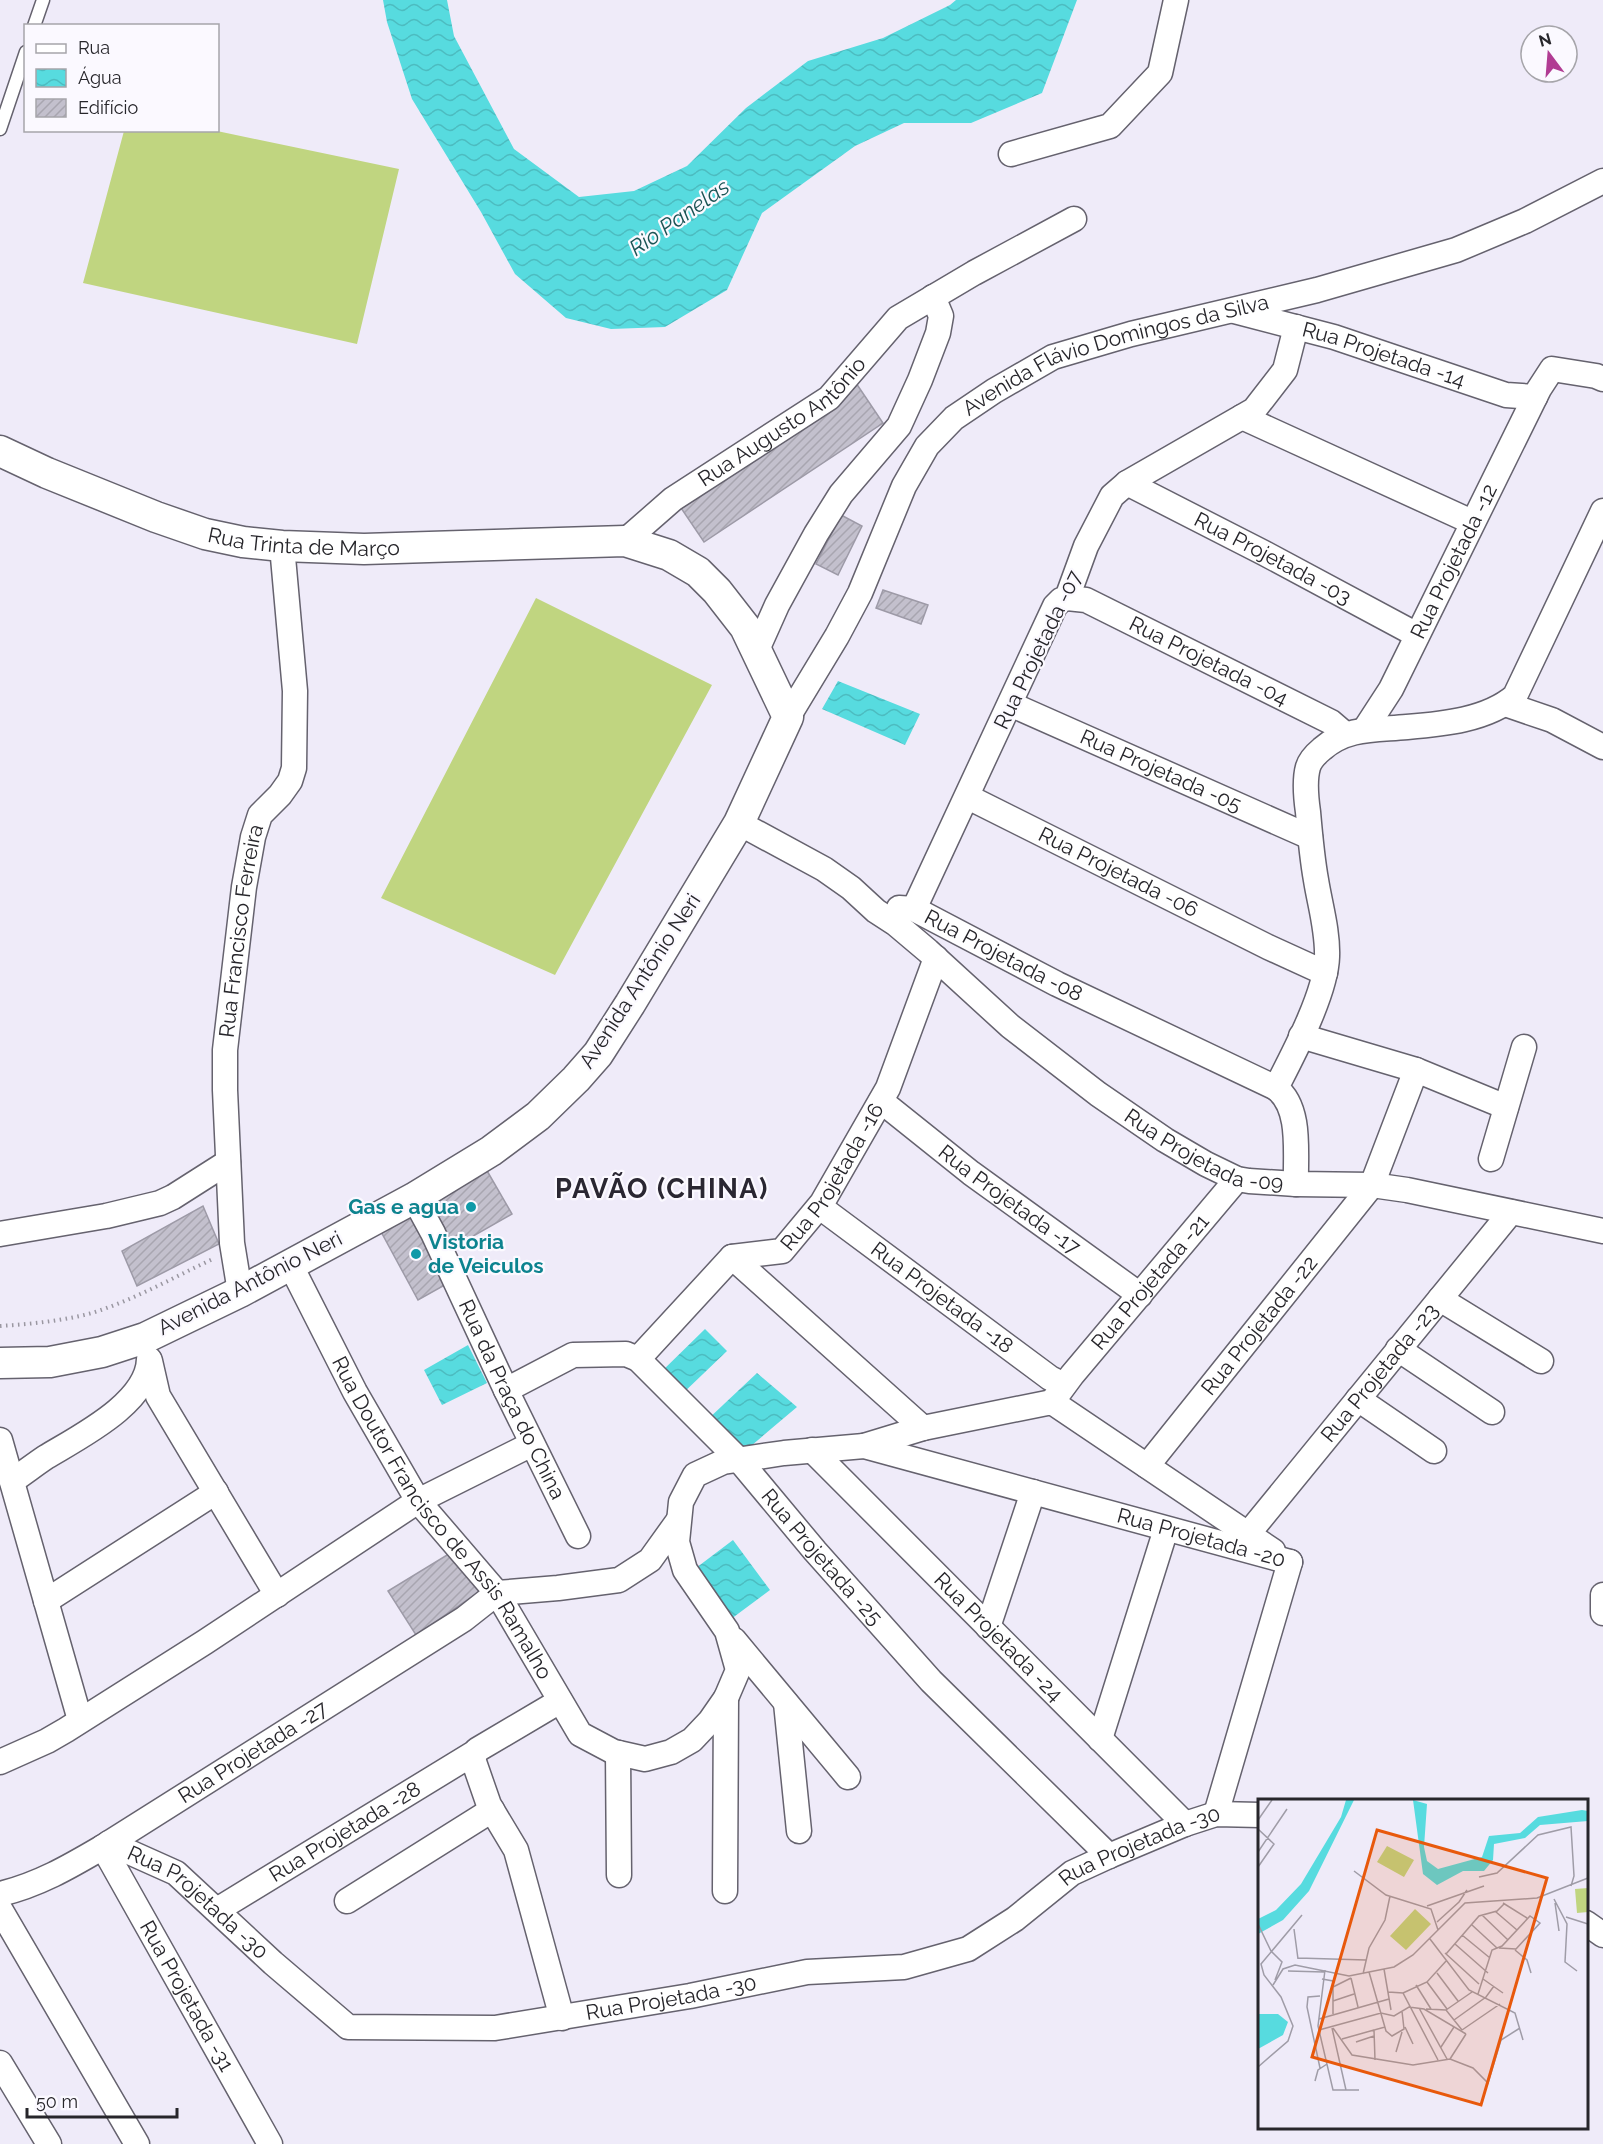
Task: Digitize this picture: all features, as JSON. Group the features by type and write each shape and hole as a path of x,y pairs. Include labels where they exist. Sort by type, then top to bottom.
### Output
{"street":[{"path":"1011,154 1110,126 1160,73 1176,0"},
{"name":"Avenida Flávio Domingos da Silva","path":"788,717 860,593 904,486 927,446 954,417 1053,357 1131,334 1382,272 1456,250 1525,221 1603,181"},
{"name":"Rua Augusto Antônio","path":"624,542 673,499 829,398 898,318 1074,219"},
{"path":"756,652 782,595 816,534 842,494 899,426 938,333 941,316 933,297"},
{"name":"Rua Projetada -14","path":"1232,310 1334,337 1506,395 1537,393"},
{"name":"Rua Projetada -07","path":"914,909 1055,606 1067,598 1086,546 1112,496 1127,483 1254,410 1285,370 1296,327"},
{"path":"1537,393 1552,369 1603,379"},
{"name":"Rua Projetada -12","path":"1355,731 1391,689 1537,393"},
{"path":"1242,417 1472,522"},
{"name":"Rua Trinta de Março","path":"0,451 58,478 156,517 205,534 243,542 282,546 387,548 624,542"},
{"name":"Rua Projetada -03","path":"1127,483 1417,635"},
{"path":"1296,1184 1291,1107 1282,1092 1276,1088 1319,993 1327,957 1306,796 1307,769 1311,761 1333,740 1355,731 1437,723 1480,714 1510,700 1603,511"},
{"path":"624,542 669,555 698,572 717,591 745,627 788,717"},
{"name":"Rua Francisco Ferreira","path":"240,1292 234,1250 228,1162 225,1050 244,887 253,837 260,815 280,795 290,781 294,768 295,691 282,546"},
{"name":"Rua Projetada -04","path":"1067,598 1086,600 1331,722 1355,731"},
{"path":"1510,700 1603,747"},
{"name":"Rua Projetada -05","path":"1010,704 1311,837"},
{"name":"Avenida Antônio Neri","path":"0,1363 50,1362 111,1350 147,1350 240,1292 414,1198 490,1151 538,1116 576,1080 598,1054 630,1004 739,822 788,717"},
{"name":"Rua Projetada -06","path":"968,797 1268,947 1325,973"},
{"path":"739,822 824,869 851,888 876,911"},
{"name":"Rua Projetada -08","path":"876,911 892,907 914,909 1057,984 1276,1088"},
{"name":"Rua Projetada -09","path":"876,911 896,924 936,958 1010,1026 1098,1094 1165,1140 1237,1179 1296,1184 1372,1185 1407,1190 1603,1231"},
{"name":"Rua Projetada -16","path":"732,1257 782,1251 820,1207 888,1088 936,958"},
{"path":"1301,1036 1416,1070 1506,1107"},
{"path":"1491,1159 1524,1047"},
{"name":"Rua Projetada -22","path":"1147,1466 1372,1185 1416,1070"},
{"name":"Rua Projetada -17","path":"881,1101 971,1173 1140,1295"},
{"path":"0,1234 95,1218 160,1203 174,1197 228,1162"},
{"name":"Rua Projetada -21","path":"1058,1394 1237,1179"},
{"name":"Rua da Praça do China","path":"414,1198 578,1536"},
{"name":"Rua Projetada -18","path":"820,1207 1050,1378 1058,1394"},
{"name":"Rua Projetada -23","path":"1248,1534 1511,1212"},
{"path":"506,1390 573,1355 626,1354 638,1359 732,1257 923,1428"},
{"name":"Rua Doutor Francisco de Assis Ramalho","path":"290,1264 355,1392 418,1501 497,1593 580,1734 616,1753 645,1759 671,1752 692,1740 710,1721 726,1698"},
{"path":"1440,1299 1541,1361"},
{"path":"1398,1349 1492,1412"},
{"path":"147,1350 158,1396 277,1595"},
{"path":"12,1481 92,1430 124,1405 148,1375 147,1350"},
{"name":"Rua Projetada -25","path":"638,1359 740,1461 815,1551 931,1681 1109,1856"},
{"path":"864,1446 923,1428 1058,1394"},
{"name":"Rua Projetada -20","path":"1058,1394 1147,1466 1290,1562"},
{"path":"1358,1399 1434,1451"},
{"path":"0,1440 80,1720"},
{"path":"0,1762 47,1741 206,1642 418,1501 532,1444"},
{"name":"Rua Projetada -20","path":"678,1521 681,1502 695,1475 723,1462 784,1453 864,1446 1290,1562"},
{"name":"Rua Projetada -24","path":"812,1450 1185,1824"},
{"path":"46,1601 216,1492"},
{"path":"988,1627 1033,1492"},
{"path":"497,1593 619,1580 650,1560 678,1521"},
{"path":"678,1521 677,1542 685,1570 727,1631 848,1777"},
{"path":"1100,1739 1166,1529"},
{"path":"1216,1814 1290,1562"},
{"name":"Rua Projetada -27","path":"0,1894 53,1877 106,1845 464,1619 497,1593"},
{"path":"1603,1595 1603,1613"},
{"path":"724,1891 726,1698 738,1670 727,1631"},
{"name":"Rua Projetada -28","path":"217,1910 560,1701"},
{"path":"786,1703 799,1831"},
{"path":"616,1753 619,1875"},
{"path":"473,1755 476,1772 492,1810 516,1850 561,2018"},
{"path":"347,1901 492,1810"},
{"name":"Rua Projetada -30","path":"106,1845 176,1873 273,1963 348,2027 495,2028 690,1996 807,1972 904,1967 968,1949 1015,1919 1072,1873 1109,1856 1185,1824 1216,1814 1258,1815"},
{"name":"Rua Projetada -31","path":"106,1845 270,2144"},
{"path":"0,1909 137,2144"},
{"path":"1588,1924 1603,1935"},
{"path":"0,2063 49,2144"}],"lane":[{"path":"35,24 43,0"},
{"path":"0,129 24,58"}],"path":[{"path":"0,1326 51,1321 92,1313 234,1250"}],"green space":[{"path":"219,131 399,169 357,344 83,283 124,132"},
{"path":"536,598 712,685 555,975 381,898"}],"water":[{"name":"Rio Panelas","path":"383,0 447,0 454,36 514,149 579,197 634,191 687,166 746,108 808,61 883,38 956,0 1077,0 1042,93 971,123 904,123 855,146 762,213 727,290 665,327 611,329 566,318 515,274 481,212 412,99 387,22"},
{"path":"838,681 920,714 905,745 822,709"},
{"path":"705,1329 727,1351 679,1397 657,1376"},
{"path":"468,1345 487,1383 442,1405 424,1370"},
{"path":"757,1373 797,1407 739,1456 706,1421"},
{"path":"733,1540 770,1590 727,1622 692,1571"}],"building":[{"path":"856,383 883,423 704,542 677,502"},
{"path":"841,515 862,526 838,575 816,564"},
{"path":"883,590 928,605 921,624 876,608"},
{"name":"Gas e agua","path":"486,1169 512,1214 454,1247 430,1200"},
{"path":"203,1206 219,1244 137,1286 122,1251"},
{"name":"Vistoria de Veiculos","path":"414,1208 452,1281 418,1300 379,1228"},
{"path":"452,1552 483,1589 416,1635 388,1591"}],"place":[{"name":"Gas e agua","path":"471,1207"},
{"name":"Vistoria de Veiculos","path":"416,1254"}],"district":[{"name":"PAVÃO (CHINA)","path":"662,1189"}]}
